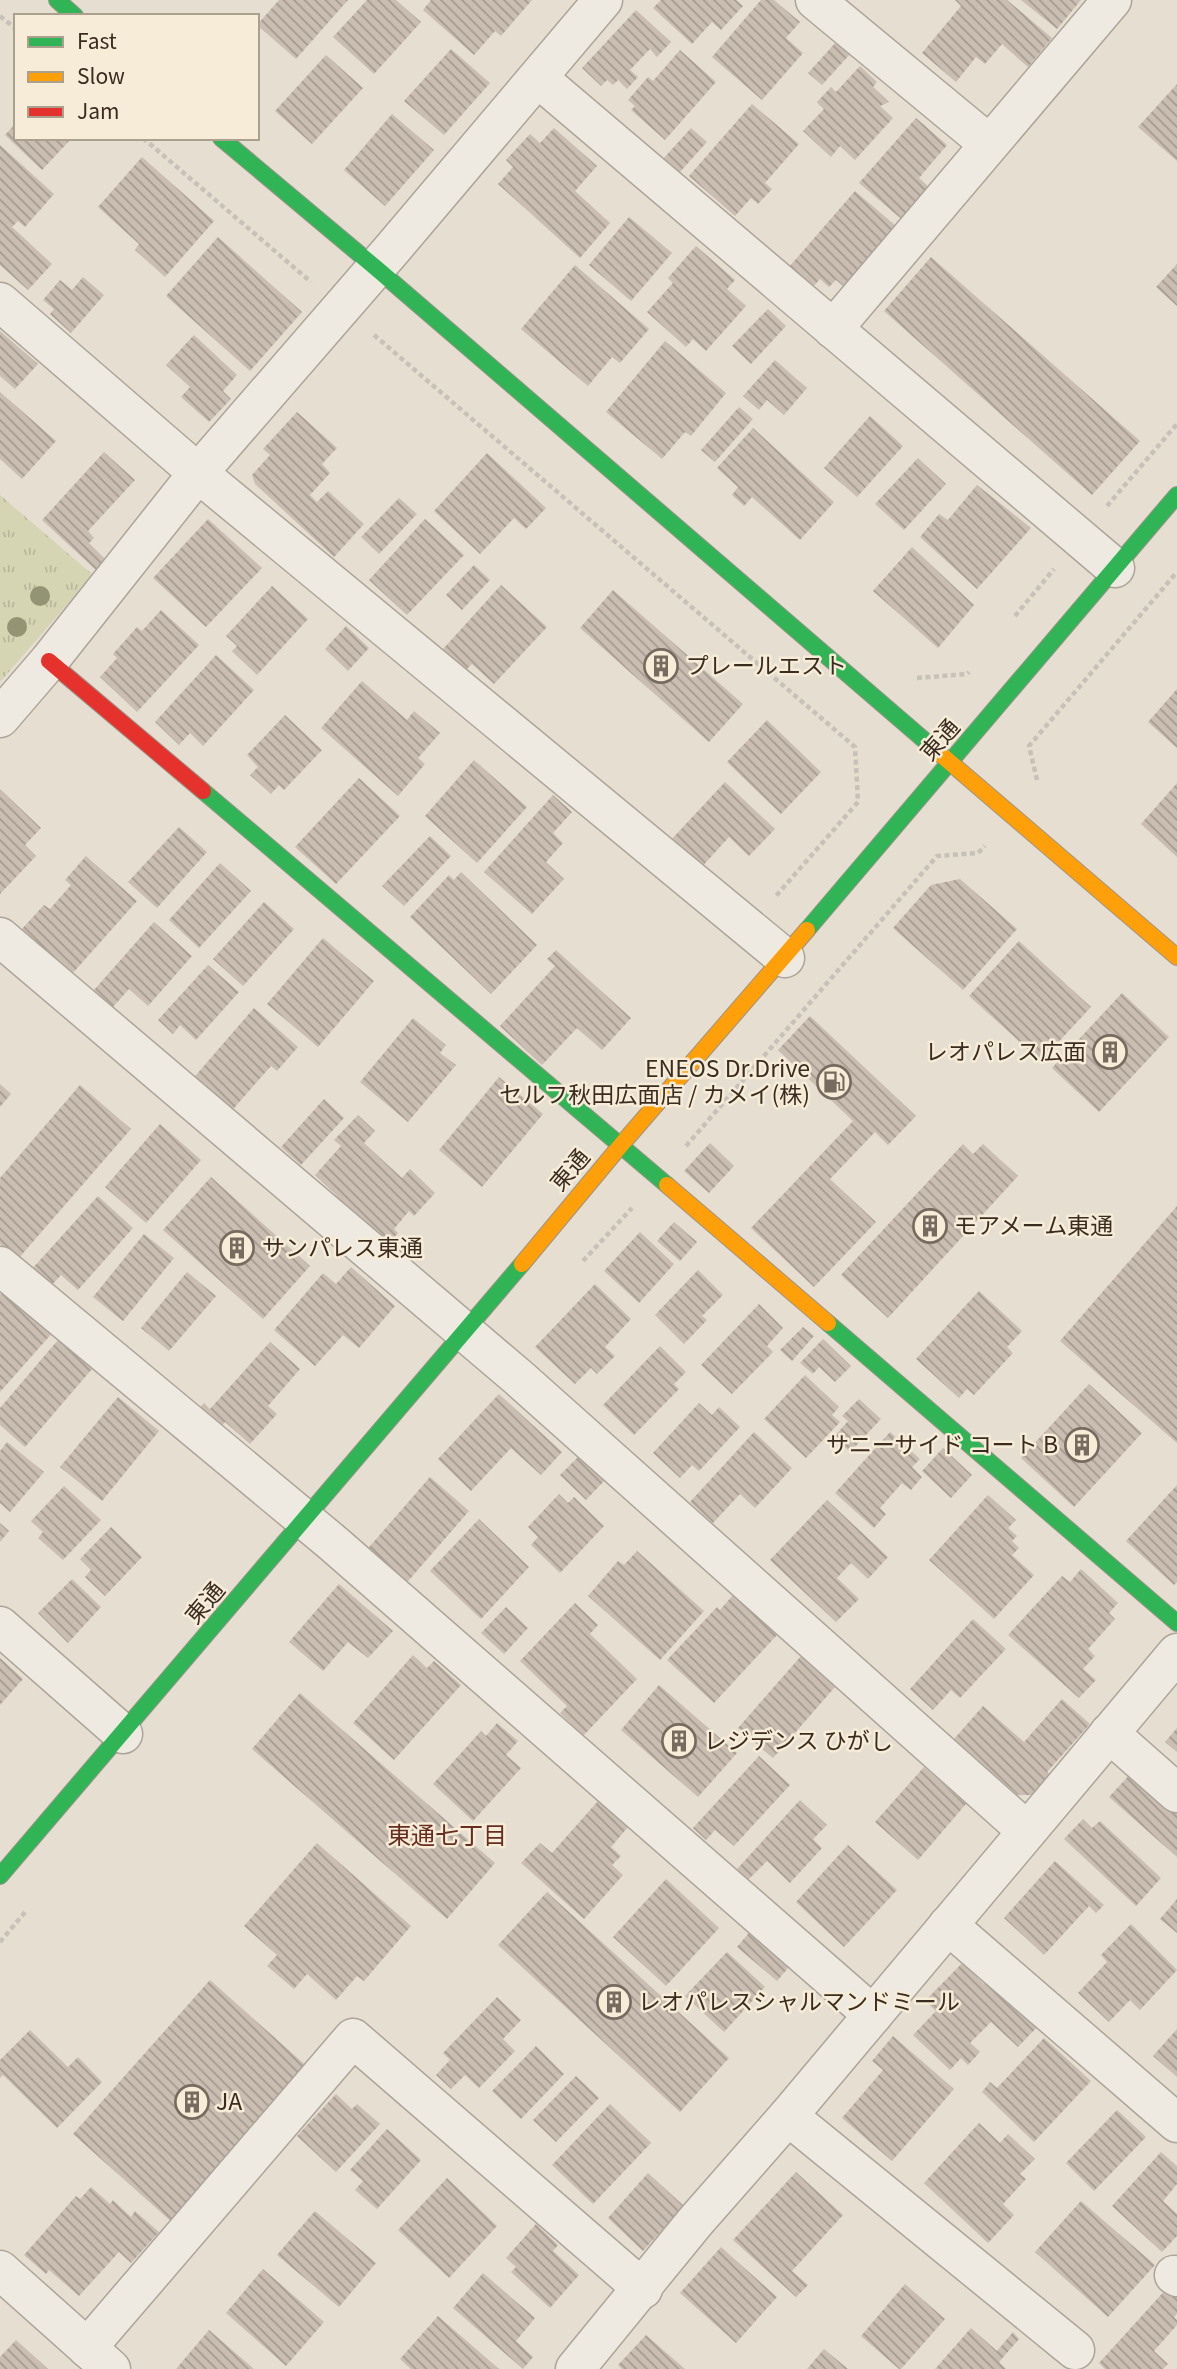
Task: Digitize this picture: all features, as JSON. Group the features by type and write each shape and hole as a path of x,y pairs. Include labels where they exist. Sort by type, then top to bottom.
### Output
{"street":[{"path":"57,0 73,14"},
{"path":"0,718 49,662 198,473 603,0"},
{"path":"814,0 989,144"},
{"path":"833,329 1112,0"},
{"path":"538,78 1115,568"},
{"path":"223,140 1177,957"},
{"path":"0,302 198,473 785,958"},
{"name":"東通","path":"0,1876 1177,495"},
{"path":"49,662 621,1145 1177,1623"},
{"path":"0,937 466,1332 1027,1831"},
{"path":"0,1266 306,1520 873,2015"},
{"path":"0,1626 123,1734"},
{"path":"575,2369 695,2222 788,2116 1177,1653"},
{"path":"1109,1733 1177,1793"},
{"path":"948,1925 1177,2123"},
{"path":"0,2270 99,2358 353,2038 643,2289"},
{"path":"788,2116 1075,2350"}],"path":[{"path":"0,16 14,27"},
{"path":"145,140 855,747"},
{"path":"1010,622 1177,424"},
{"path":"578,1268 937,856 978,853 1038,786 1030,746 1177,572"},
{"path":"749,928 858,802 855,747 886,706 914,678 967,674 976,664"},
{"path":"0,1942 26,1911"}],"green space":[{"path":"0,495 93,575 0,682"}],"building":[{"path":"279,0 348,0 296,59 259,27 259,23"},
{"path":"367,0 396,0 421,22 374,74 333,37"},
{"path":"431,0 532,0 501,36 495,31 474,55 423,10"},
{"path":"661,0 736,0 743,6 721,30 712,22 692,44 653,8"},
{"path":"761,0 774,0 800,22 786,38 803,53 762,100 712,57"},
{"path":"955,0 1007,0 1052,38 1028,67 1002,44 985,64 976,57 956,82 922,53 961,6"},
{"path":"1021,0 1081,0 1057,29"},
{"path":"636,10 671,42 657,57 650,49 630,70 638,77 627,89 618,80 613,85 607,80 601,86 582,68"},
{"path":"837,41 851,53 822,85 808,73"},
{"path":"451,49 490,83 444,135 404,101"},
{"path":"680,50 716,82 665,140 631,110 635,106 628,100 648,77 653,81"},
{"path":"326,55 363,88 312,144 275,111"},
{"path":"860,66 877,82 873,87 889,102 880,106 893,118 855,160 840,146 831,157 803,131 824,109 817,102 831,87 836,92"},
{"path":"1177,84 1177,161 1138,127"},
{"path":"752,104 799,144 765,183 772,189 758,204 751,198 735,216 689,176"},
{"path":"392,114 434,150 385,206 344,170"},
{"path":"916,118 947,145 919,178 932,190 905,222 859,183"},
{"path":"14,125 14,140 70,140 42,170 5,135"},
{"path":"554,128 597,166 575,191 610,223 580,258 498,184 513,167 506,160 530,134 540,143"},
{"path":"691,128 707,142 679,173 663,159"},
{"path":"0,145 54,194 25,227 18,221 12,227 52,264 28,290 0,265"},
{"path":"142,157 214,221 165,277 135,250 139,244 98,207"},
{"path":"855,191 896,226 843,286 836,280 829,287 820,279 812,288 789,267"},
{"path":"629,217 672,253 631,301 589,265"},
{"path":"218,237 302,312 250,371 166,296"},
{"path":"696,246 735,280 727,289 746,306 706,351 693,339 686,347 647,312 673,283 668,278"},
{"path":"931,257 1140,441 1092,495 884,311"},
{"path":"1177,264 1177,306 1156,287"},
{"path":"575,265 649,329 620,363 612,357 588,386 521,329"},
{"path":"83,277 104,295 71,333 50,314 54,309 43,300 60,280 72,290"},
{"path":"768,309 786,326 751,364 732,346"},
{"path":"0,331 38,364 15,389 0,376"},
{"path":"194,335 237,375 223,391 231,399 209,422 181,397 190,387 166,365"},
{"path":"665,341 726,393 691,436 685,432 662,459 606,412"},
{"path":"775,360 807,388 784,415 767,400 759,410 743,396"},
{"path":"0,392 56,441 22,479 0,459"},
{"path":"739,407 753,419 715,462 701,450"},
{"path":"297,412 337,448 322,464 330,473 310,495 317,502 328,491 364,524 334,557 255,484 252,475 270,455 263,449"},
{"path":"870,416 903,446 857,497 824,468"},
{"path":"753,428 834,502 800,540 752,497 744,506 732,495 738,487 717,468"},
{"path":"104,452 135,480 88,531 94,538 89,543 107,561 98,572 42,520"},
{"path":"487,453 546,508 526,529 514,518 480,554 434,511"},
{"path":"918,458 946,484 904,530 875,504"},
{"path":"977,485 1031,528 977,589 920,537 939,514 948,520"},
{"path":"399,498 417,514 379,554 361,537"},
{"path":"208,519 262,568 206,627 153,578"},
{"path":"425,519 464,555 407,615 369,580"},
{"path":"912,547 974,605 938,648 873,591"},
{"path":"474,565 490,580 462,610 446,595"},
{"path":"501,585 547,627 494,684 472,664 466,670 443,649"},
{"path":"272,586 308,619 257,675 232,651 237,646 226,636"},
{"name":"プレールエスト","path":"613,590 743,704 709,742 580,628"},
{"path":"161,610 199,645 137,712 100,677 117,658 113,654 137,627 142,631"},
{"path":"346,626 369,648 348,671 325,649"},
{"path":"216,655 254,690 203,746 190,733 179,745 155,722"},
{"path":"362,681 407,720 414,711 440,733 418,758 425,764 398,796 321,728"},
{"path":"1177,689 1177,748 1148,722"},
{"path":"285,715 322,750 284,790 279,785 271,794 250,775 258,767 247,755"},
{"path":"767,720 821,772 781,814 727,762"},
{"path":"474,760 527,807 477,863 425,816"},
{"path":"359,778 400,816 336,884 295,847"},
{"path":"725,782 775,829 749,856 729,837 699,870 669,842"},
{"path":"1177,783 1177,857 1141,824"},
{"path":"0,789 41,828 25,845 36,856 0,894"},
{"path":"553,795 572,812 553,833 563,843 546,862 564,879 532,914 484,872"},
{"path":"179,827 207,852 157,908 128,882"},
{"path":"430,836 451,856 404,906 382,886"},
{"path":"86,856 137,901 72,974 21,930 44,905 50,909 71,885 65,880"},
{"path":"220,863 251,891 199,948 169,920"},
{"path":"461,872 537,945 491,994 410,917 449,875 454,880"},
{"path":"960,879 1017,929 963,990 893,928 931,885"},
{"path":"264,902 294,929 243,986 213,959"},
{"path":"154,922 192,956 148,1006 129,989 113,1007 94,990"},
{"path":"323,938 374,981 318,1047 267,1004"},
{"path":"1019,941 1091,1007 1041,1061 969,996"},
{"path":"556,950 631,1018 602,1050 577,1028 542,1065 500,1026 555,966 547,959"},
{"path":"208,965 239,992 196,1040 180,1025 173,1034 158,1020"},
{"name":"レオパレス広面","path":"1122,993 1169,1037 1099,1112 1052,1068"},
{"path":"254,1008 298,1047 277,1071 271,1066 228,1115 190,1082"},
{"path":"810,1016 916,1116 888,1145 875,1132 830,1179 876,1222 814,1287 751,1228 853,1121 778,1050"},
{"path":"413,1018 446,1045 440,1053 456,1065 408,1122 360,1082"},
{"path":"499,1077 543,1114 482,1187 439,1150"},
{"path":"0,1084 11,1094 0,1107"},
{"path":"80,1085 131,1129 18,1259 0,1244 0,1178"},
{"path":"324,1099 344,1118 301,1165 281,1147"},
{"path":"358,1115 375,1131 364,1143 402,1178 410,1169 435,1193 414,1216 409,1211 394,1229 398,1233 383,1250 332,1202 337,1196 315,1175 341,1146 334,1140"},
{"path":"160,1124 201,1160 146,1223 105,1187"},
{"path":"710,1143 734,1166 709,1193 684,1171"},
{"name":"モアメーム東通","path":"963,1144 973,1154 983,1144 1018,1176 888,1318 841,1275"},
{"name":"サンパレス東通","path":"211,1177 310,1266 263,1319 163,1230"},
{"path":"98,1196 133,1228 78,1290 61,1275 50,1287 31,1270"},
{"path":"1177,1206 1177,1443 1060,1341"},
{"path":"674,1222 697,1242 680,1261 657,1241"},
{"path":"640,1232 674,1264 639,1303 604,1271"},
{"path":"144,1234 174,1258 123,1321 93,1297"},
{"path":"351,1267 395,1306 359,1348 343,1335 315,1366 274,1330 323,1273 336,1284"},
{"path":"698,1270 723,1295 702,1316 707,1320 684,1344 655,1315"},
{"path":"187,1272 216,1296 169,1351 141,1328"},
{"path":"595,1284 631,1319 605,1347 615,1356 597,1374 591,1368 575,1384 535,1347"},
{"path":"6,1288 54,1331 0,1392 0,1295"},
{"path":"979,1291 1022,1331 1007,1347 1013,1353 974,1395 967,1389 959,1398 916,1359"},
{"path":"759,1304 783,1328 767,1346 773,1352 732,1394 701,1365"},
{"path":"803,1327 814,1336 792,1361 780,1350"},
{"path":"823,1339 851,1366 835,1382 819,1367 813,1374 800,1363"},
{"path":"58,1340 92,1369 25,1447 0,1425 0,1408"},
{"path":"270,1342 300,1369 268,1406 277,1414 250,1444 225,1422 217,1432 195,1413 204,1403 210,1409"},
{"path":"660,1346 686,1372 674,1384 679,1389 634,1435 603,1405"},
{"path":"805,1375 839,1407 832,1415 840,1422 806,1458 764,1419"},
{"name":"サニーサイド コート B","path":"1089,1384 1142,1433 1074,1507 1021,1458"},
{"path":"499,1394 562,1452 541,1475 511,1448 471,1491 438,1459"},
{"path":"118,1397 159,1431 102,1501 60,1467"},
{"path":"859,1399 881,1419 850,1452 834,1437 848,1421 842,1416"},
{"path":"699,1403 712,1415 719,1407 740,1427 699,1471 692,1465 680,1478 653,1453"},
{"path":"754,1432 792,1468 755,1508 740,1494 713,1523 690,1502"},
{"path":"890,1432 920,1459 912,1467 922,1477 911,1490 902,1483 880,1508 886,1514 874,1528 835,1493"},
{"path":"7,1442 44,1472 10,1512 0,1503 0,1451"},
{"path":"943,1448 972,1475 951,1498 922,1471"},
{"path":"580,1455 606,1479 586,1500 560,1475"},
{"path":"430,1477 469,1511 403,1587 364,1553"},
{"path":"1177,1485 1177,1582 1174,1585 1126,1541"},
{"path":"64,1486 101,1520 63,1560 38,1538 43,1532 31,1521"},
{"path":"559,1494 568,1503 574,1497 604,1526 560,1573 531,1545 538,1537 528,1527"},
{"path":"988,1495 1016,1520 1008,1528 1017,1536 1012,1541 1019,1548 1012,1555 1034,1575 994,1619 929,1560"},
{"path":"827,1500 888,1557 868,1579 851,1563 837,1578 859,1599 836,1622 770,1560"},
{"path":"479,1519 529,1567 481,1619 430,1571"},
{"path":"0,1523 9,1531 0,1542"},
{"path":"111,1527 142,1557 105,1596 85,1577 91,1570 80,1559"},
{"path":"637,1551 704,1611 660,1660 588,1596 618,1561 624,1565"},
{"path":"1081,1569 1118,1603 1109,1613 1115,1619 1088,1649 1095,1656 1083,1669 1096,1680 1079,1698 1008,1635 1062,1576 1070,1582"},
{"path":"72,1579 101,1607 68,1643 38,1613"},
{"path":"339,1584 393,1631 368,1658 348,1642 323,1671 289,1642"},
{"path":"733,1595 777,1635 714,1703 667,1660 717,1607 720,1610"},
{"path":"575,1603 598,1625 590,1634 637,1679 583,1736 560,1713 567,1706 520,1661"},
{"path":"506,1607 528,1628 504,1654 481,1633"},
{"path":"973,1619 1006,1649 960,1698 951,1690 933,1710 910,1689"},
{"path":"413,1655 427,1668 434,1661 461,1685 394,1760 353,1723"},
{"path":"801,1656 835,1687 773,1758 738,1728"},
{"path":"0,1658 23,1679 0,1705"},
{"name":"レジデンス ひがし","path":"659,1685 737,1753 698,1797 621,1730"},
{"path":"300,1693 495,1863 447,1919 252,1749"},
{"path":"1062,1699 1090,1724 1047,1772 1052,1777 1036,1795 1018,1795 954,1739 983,1706 1024,1742"},
{"path":"497,1723 518,1741 506,1755 521,1768 473,1821 433,1784 481,1731 486,1736"},
{"path":"1177,1728 1177,1752 1165,1742"},
{"path":"759,1756 790,1785 734,1846 715,1830 706,1840 693,1828"},
{"path":"924,1767 966,1804 918,1860 875,1822"},
{"path":"1134,1770 1177,1808 1177,1857 1109,1797"},
{"path":"800,1800 827,1825 813,1839 822,1848 790,1883 767,1861 748,1880 737,1869"},
{"path":"598,1801 628,1827 611,1847 621,1856 612,1865 623,1875 584,1919 521,1863 540,1843 552,1853"},
{"path":"1083,1819 1092,1828 1100,1821 1161,1878 1136,1906 1064,1839"},
{"path":"317,1843 411,1926 364,1981 357,1976 336,2000 307,1974 294,1989 267,1966 277,1955 244,1926"},
{"path":"848,1845 897,1890 844,1947 796,1902"},
{"path":"1055,1861 1104,1905 1096,1913 1089,1906 1044,1955 1004,1918"},
{"path":"666,1879 719,1928 666,1986 613,1937"},
{"name":"レオパレスシャルマンドミール","path":"547,1892 729,2058 680,2112 498,1945"},
{"path":"1177,1899 1177,1933 1160,1919"},
{"path":"1131,1924 1177,1970 1140,2010 1130,2000 1109,2022 1078,1993 1107,1962 1101,1955"},
{"path":"754,1927 794,1961 777,1981 737,1947"},
{"path":"727,1952 765,1987 724,2032 685,1996"},
{"path":"970,1955 985,1968 977,1977 984,1984 994,1974 1044,2020 1018,2047 991,2022 970,2043 980,2052 968,2065 961,2058 950,2070 913,2035 936,2011 925,2001"},
{"name":"JA","path":"210,1980 311,2070 174,2224 73,2134"},
{"path":"497,1997 521,2020 503,2039 515,2051 479,2088 465,2075 451,2089 436,2075 450,2060 443,2053"},
{"path":"1177,2029 1177,2077 1153,2056"},
{"path":"30,2030 68,2067 78,2057 102,2082 57,2128 3,2075 0,2078 0,2060"},
{"path":"893,2036 954,2089 892,2161 842,2118 883,2070 872,2061"},
{"path":"1044,2038 1091,2081 1034,2142 982,2092 990,2082 997,2088"},
{"path":"536,2046 564,2074 521,2119 492,2091"},
{"path":"576,2076 599,2098 556,2142 533,2120"},
{"path":"336,2094 352,2109 357,2104 380,2124 336,2172 297,2136"},
{"path":"610,2104 651,2143 593,2204 552,2165"},
{"path":"1117,2110 1146,2137 1094,2191 1066,2163"},
{"path":"979,2123 1000,2143 1008,2134 1035,2159 1020,2174 1026,2179 1003,2204 1014,2215 988,2243 924,2183"},
{"path":"387,2129 421,2160 377,2209 355,2190 363,2181 350,2170"},
{"path":"1161,2152 1177,2166 1177,2184 1163,2201 1177,2214 1177,2236 1162,2252 1112,2206"},
{"path":"796,2172 843,2215 792,2271 808,2285 796,2297 733,2240"},
{"path":"648,2173 684,2206 643,2251 608,2218"},
{"path":"447,2178 497,2226 449,2278 398,2230"},
{"path":"91,2187 110,2204 113,2200 131,2217 135,2211 159,2232 131,2263 119,2252 79,2296 49,2270 46,2274 24,2255 76,2196 80,2199"},
{"path":"1081,2201 1155,2265 1108,2317 1035,2252"},
{"path":"315,2211 376,2263 339,2307 277,2255"},
{"path":"536,2224 558,2245 553,2251 579,2275 550,2308 511,2272 516,2267 506,2258"},
{"path":"721,2247 777,2297 736,2343 680,2293"},
{"path":"263,2269 324,2322 286,2366 226,2313"},
{"path":"483,2273 535,2318 516,2341 533,2357 523,2369 453,2308"},
{"path":"905,2284 945,2319 899,2369 861,2336"},
{"path":"1168,2287 1177,2295 1177,2314 1174,2317 1177,2325 1154,2351 1168,2364 1163,2369 1105,2369 1099,2363"},
{"path":"438,2316 499,2369 411,2369 400,2359"},
{"path":"971,2328 997,2351 1013,2332 1019,2339 999,2362 1006,2369 935,2369"},
{"path":"209,2330 254,2369 176,2369"},
{"path":"646,2335 685,2369 622,2369 618,2365"},
{"path":"16,2340 48,2369 0,2369 0,2357"},
{"path":"824,2349 848,2369 807,2369"}],"traffic: fast":[{"path":"57,0 73,14"},
{"path":"223,140 938,752"},
{"path":"807,930 1177,495"},
{"path":"203,791 667,1185"},
{"path":"0,1876 522,1264"},
{"path":"828,1323 1177,1623"}],"traffic: slow":[{"path":"938,752 1177,957"},
{"path":"522,1264 807,930"},
{"path":"667,1185 828,1323"}],"traffic: jam":[{"path":"49,661 203,791"}],"place":[{"name":"プレールエスト","path":"661,666"},
{"name":"レオパレス広面","path":"1110,1052"},
{"name":"ENEOS Dr.Drive セルフ秋田広面店 / カメイ(株)","path":"834,1082"},
{"name":"モアメーム東通","path":"930,1226"},
{"name":"サンパレス東通","path":"237,1248"},
{"name":"サニーサイド コート B","path":"1082,1445"},
{"name":"レジデンス ひがし","path":"679,1741"},
{"name":"レオパレスシャルマンドミール","path":"614,2002"},
{"name":"JA","path":"192,2102"}],"district":[{"name":"東通七丁目","path":"447,1836"}]}
